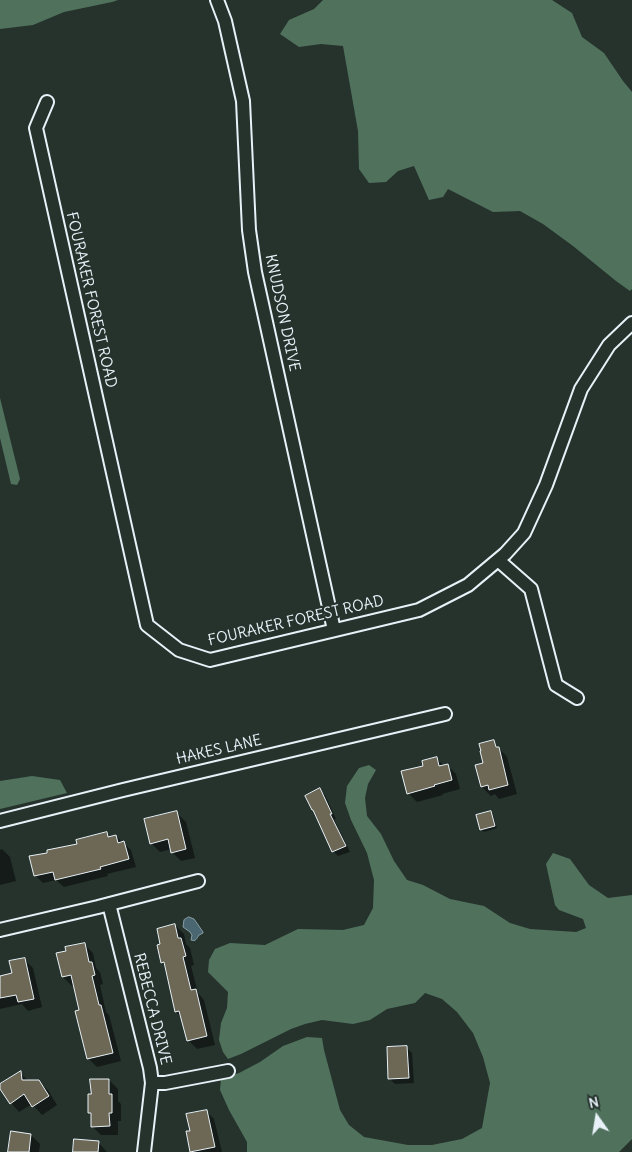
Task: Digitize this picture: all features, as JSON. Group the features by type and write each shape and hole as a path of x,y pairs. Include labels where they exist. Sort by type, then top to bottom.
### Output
{"street":[{"name":"KNUDSON DRIVE","path":"217,0 224,21 243,101 249,230 255,272 334,630"},
{"name":"FOURAKER FOREST ROAD","path":"47,102 36,128 147,625 179,650 210,660 420,610 468,585 505,554 524,533 546,485 582,389 609,344 632,323"},
{"path":"498,560 532,588 556,685 577,698"},
{"name":"HAKES LANE","path":"0,821 133,787 445,714"},
{"path":"0,930 198,881"},
{"name":"REBECCA DRIVE","path":"109,904 152,1082 144,1152"},
{"path":"152,1082 165,1083 228,1071"}],"green space":[{"path":"0,0 118,0 64,12 33,25 0,29"},
{"path":"323,0 552,0 572,13 582,37 604,53 632,92 632,289 630,291 543,224 520,211 493,212 448,189 443,197 429,200 414,166 398,171 386,182 369,183 359,169 358,131 343,46 321,44 299,47 280,34 289,20 314,9"},
{"path":"0,398 20,479 17,485 11,484 0,438"},
{"path":"369,765 376,770 368,784 365,798 367,816 381,834 394,861 407,880 423,885 450,899 484,906 510,923 530,929 576,932 586,928 583,919 559,910 555,905 546,864 553,853 570,859 589,885 608,898 632,895 632,1139 619,1152 247,1152 247,1142 220,1090 221,1079 239,1073 260,1062 283,1046 307,1037 322,1038 340,1110 349,1125 364,1137 408,1145 432,1145 462,1139 482,1128 490,1083 483,1057 473,1033 457,1012 442,999 425,993 415,1003 387,1009 370,1020 353,1024 322,1020 305,1024 228,1059 223,1052 219,1040 221,1023 227,1008 228,992 208,972 209,960 215,949 230,943 265,945 298,929 343,930 364,925 373,908 374,880 367,853 345,803 347,786 359,768"},
{"path":"32,776 60,780 67,793 0,809 0,781"}],"water":[{"path":"189,917 194,919 203,932 194,940 191,940 192,935 183,927 184,920"}],"building":[{"path":"494,740 496,747 499,747 508,785 489,790 488,785 481,787 475,765 483,763 479,744"},
{"path":"437,757 439,766 448,764 452,780 407,794 401,771 423,766 422,761"},
{"path":"320,788 332,814 330,814 346,846 332,852 305,796"},
{"path":"177,811 186,849 171,853 168,839 150,844 144,819"},
{"path":"491,811 495,826 480,830 476,815"},
{"path":"107,832 108,837 116,835 118,843 124,841 129,859 100,867 101,869 55,880 53,872 34,876 29,856 77,844 76,840"},
{"path":"175,924 178,938 181,938 186,956 183,957 191,990 196,989 207,1036 187,1041 179,1011 175,1012 164,962 161,963 157,945 160,944 157,929"},
{"path":"85,943 89,962 92,962 95,975 92,976 113,1053 87,1059 75,1011 79,1010 71,975 62,977 56,953 66,951 65,947"},
{"path":"25,958 34,999 18,1002 16,995 0,998 0,976 12,973 9,961"},
{"path":"407,1046 409,1078 388,1079 387,1047"},
{"path":"21,1071 22,1080 39,1080 49,1096 32,1107 24,1094 10,1104 0,1089 0,1084"},
{"path":"90,1079 109,1079 109,1094 112,1094 112,1113 109,1113 110,1126 91,1127 91,1113 88,1113 88,1094 91,1094"},
{"path":"207,1110 215,1147 190,1152 186,1131 190,1131 186,1114"},
{"path":"11,1131 31,1134 29,1152 8,1152"},
{"path":"74,1139 99,1141 98,1152 73,1152"}]}
